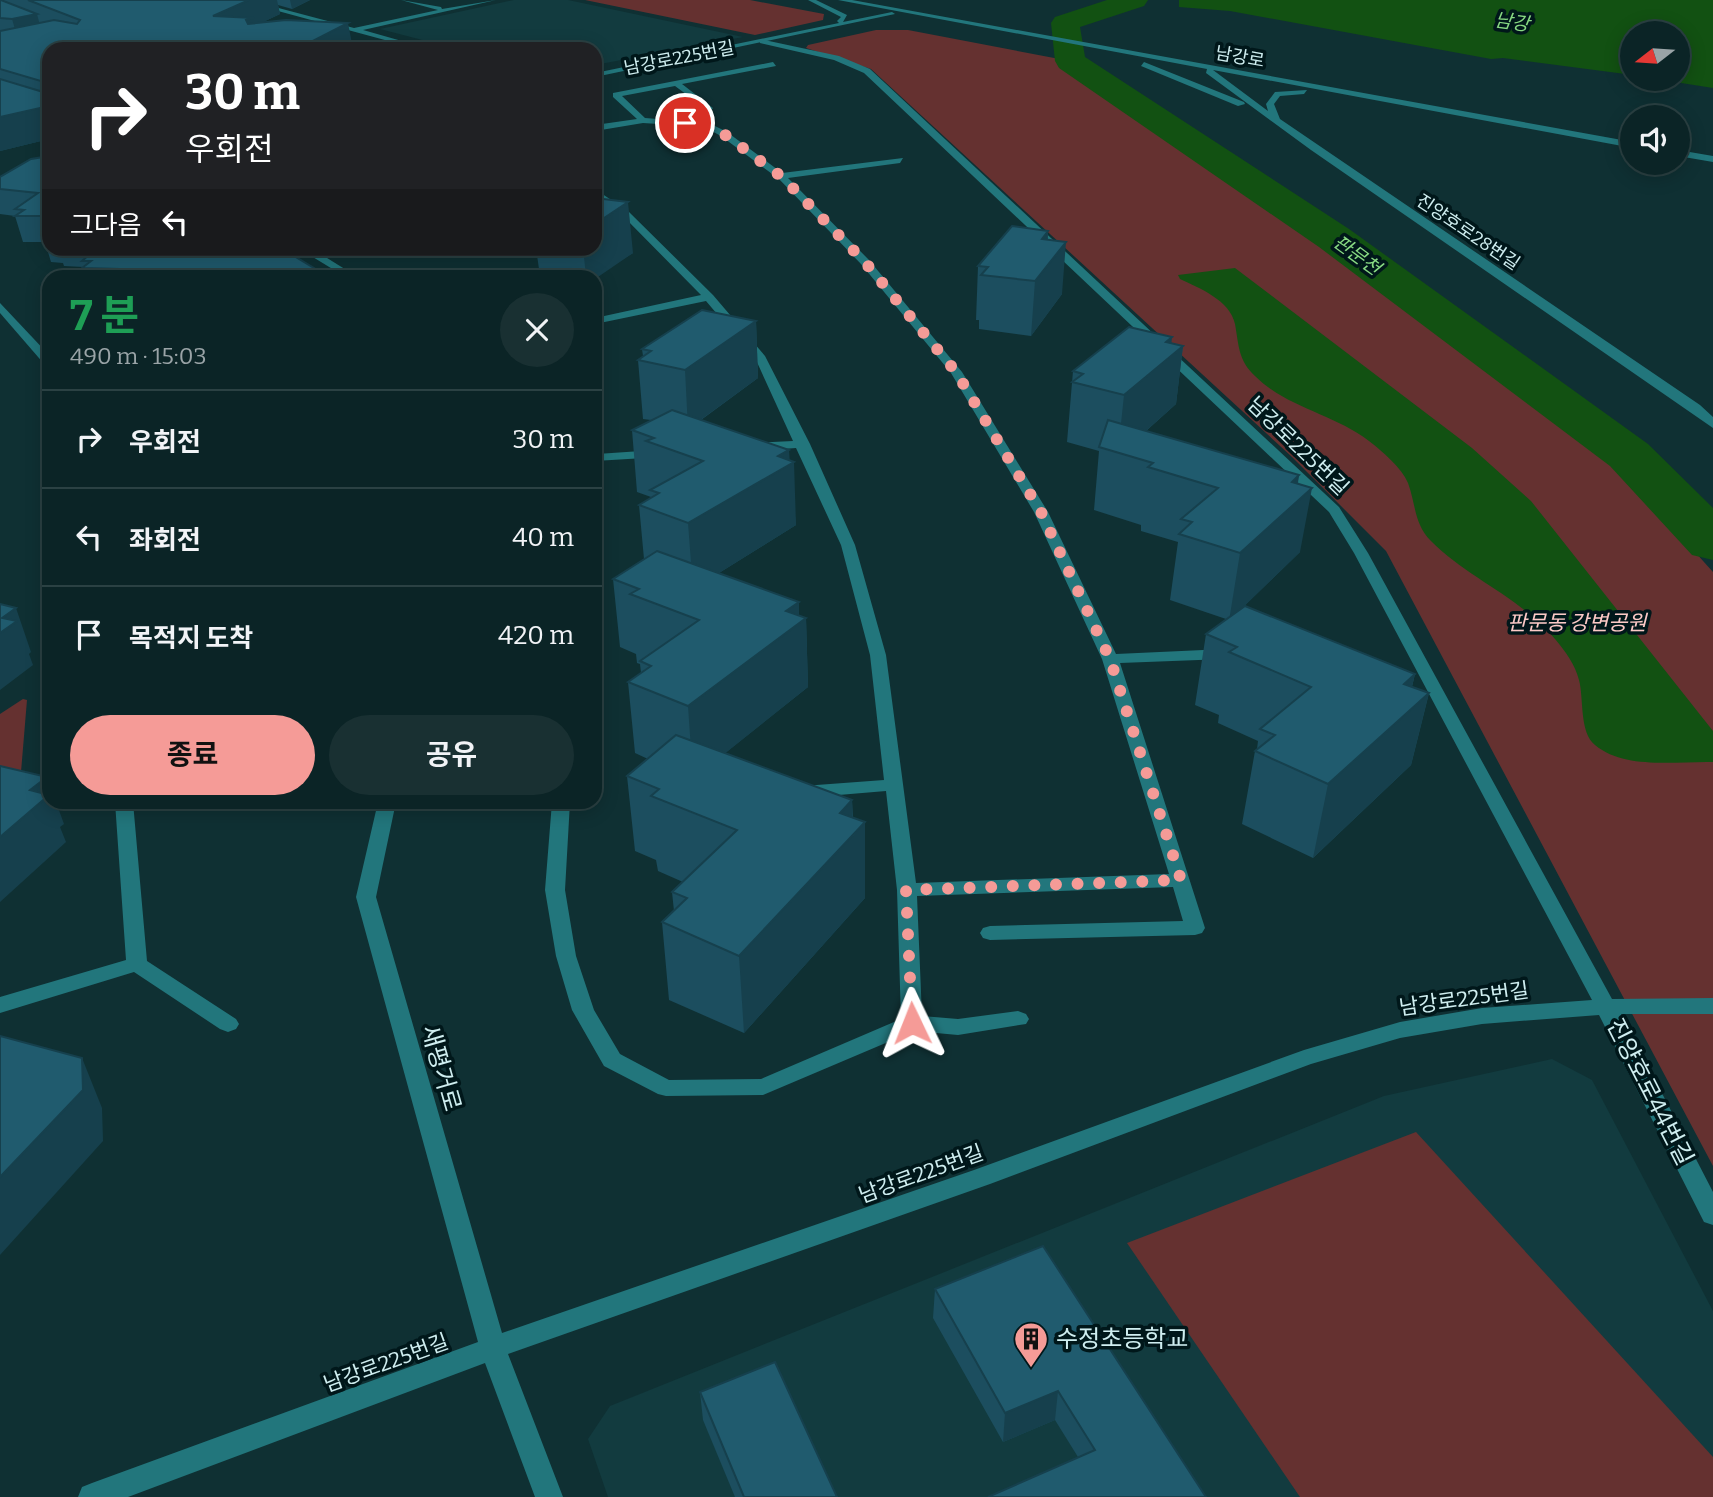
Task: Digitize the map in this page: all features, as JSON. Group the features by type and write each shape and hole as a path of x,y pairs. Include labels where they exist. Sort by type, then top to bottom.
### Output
{"street":[{"path":"247,0 398,42"},
{"path":"404,0 446,10"},
{"path":"327,35 493,0"},
{"path":"811,0 845,16 841,21 820,29"},
{"name":"남강로","path":"841,0 1620,143"},
{"name":"남강로225번길","path":"602,74 902,12"},
{"name":"남강로225번길","path":"92,1497 493,1348 982,1177 1304,1058 1400,1030 1468,1018 1606,1007 1362,553 1334,510 867,71 836,58 763,41"},
{"path":"1073,43 1202,85 1276,120"},
{"path":"643,120 616,95 773,64"},
{"name":"진양호로28번길","path":"1204,67 1276,120 1696,408 1713,424"},
{"path":"676,83 710,110"},
{"path":"1276,120 1270,104 1278,94 1304,92 1361,96"},
{"path":"602,127 643,120 706,125 724,134 780,176 865,262 956,372 1041,512 1110,659 1195,928 990,933"},
{"path":"1690,155 1713,159"},
{"path":"780,176 900,160"},
{"path":"602,197 626,214 709,298 761,359 848,545 878,655 906,890 912,1023"},
{"path":"605,217 626,214"},
{"path":"315,256 340,270"},
{"path":"602,320 709,298"},
{"path":"0,306 42,354"},
{"path":"734,449 803,444"},
{"path":"602,460 666,453"},
{"path":"1110,659 1244,653"},
{"path":"787,793 894,785"},
{"path":"125,809 137,964"},
{"name":"새평거로","path":"385,809 366,897 493,1348"},
{"path":"561,809 555,890 566,956 583,1010 612,1060 666,1088 763,1087 912,1023 958,1027 1018,1019"},
{"path":"906,890 1181,880"},
{"path":"0,1006 137,964"},
{"path":"137,964 228,1024"},
{"path":"1606,1007 1713,1006"},
{"name":"진양호로44번길","path":"1606,1007 1713,1215"},
{"path":"493,1348 549,1497"}],"shaded area":[{"path":"514,0 568,0 743,37 602,64 602,42 430,42 380,29"},
{"path":"1552,1059 1592,1080 1713,1311 1713,1497 608,1497 588,1439 610,1406 1384,1096"}],"green space":[{"path":"585,0 750,0 824,14 823,20 755,35"},
{"name":"판문동 강변공원","path":"876,30 908,30 1070,61 1567,410 1713,572 1713,1166 1386,551 1292,457 871,69 806,48 808,45"},
{"path":"23,699 27,700 21,772 0,787 0,714"},
{"path":"1416,1132 1713,1457 1713,1497 1300,1497 1127,1243"}],"water":[{"name":"남강","path":"1179,0 1713,0 1713,88 1690,84 1690,21 1620,21 1620,73 1503,58 1491,59 1230,11 1179,7"},
{"path":"1235,268 1472,448 1531,501 1713,731 1713,762 1636,761 1607,753 1595,745 1586,732 1577,674 1555,639 1526,611 1461,566 1425,535 1405,477 1380,450 1341,424 1281,396 1255,376 1242,358 1235,324 1227,308 1213,296 1180,279 1178,275"}],"building":[{"path":"0,0 37,14 12,19 0,18"},
{"path":"28,0 249,0 213,16 254,18 246,20 248,24 286,20 348,23 311,42 42,42 42,84 41,81 0,69 0,31 54,20 77,24 80,20"},
{"path":"0,79 40,91 42,89 42,108 0,117"},
{"path":"42,157 42,216 15,216 24,210 15,209 38,193 0,189 0,177 31,159"},
{"path":"602,199 628,202 602,219"},
{"path":"1012,226 1048,231 1042,239 1066,242 1035,281 981,275 988,267 978,266"},
{"path":"88,256 294,256 317,270 82,268 91,261 82,261"},
{"path":"702,310 756,321 685,370 638,360 651,351 642,349"},
{"path":"1129,327 1172,337 1166,342 1183,346 1124,395 1072,382 1083,374 1073,371"},
{"path":"672,410 789,450 778,456 794,462 688,523 639,505 659,493 650,490 703,461 646,441 654,438 632,430"},
{"path":"1108,420 1299,475 1292,482 1312,488 1240,553 1179,534 1192,522 1181,519 1218,488 1148,467 1153,463 1099,447"},
{"path":"657,551 799,602 786,611 806,618 688,706 628,682 651,666 640,661 699,620 630,594 639,589 613,579"},
{"path":"0,604 16,608 2,618 17,621 0,633"},
{"path":"1245,606 1415,674 1404,684 1429,693 1328,784 1255,751 1275,735 1260,729 1311,687 1229,652 1237,647 1206,634"},
{"path":"676,735 852,800 840,813 865,822 739,956 662,922 687,898 672,892 737,830 651,796 659,789 627,776"},
{"path":"0,766 42,776 42,781 30,790 42,793 42,801 0,837"},
{"path":"0,1036 82,1058 83,1090 0,1177"},
{"name":"수정초등학교","path":"1043,1246 1206,1497 988,1497 1095,1450 1058,1391 1005,1413 935,1289"},
{"path":"775,1362 837,1497 744,1497 700,1392"}],"waterway":[{"name":"판문천","path":"1134,0 1065,23 1070,61 1334,238 1629,455 1713,542"}],"place":[{"name":"수정초등학교","path":"1031,1369"}],"route":[{"path":"685,123 706,125 724,134 782,177 865,262 956,372 1041,512 1110,659 1181,880 906,890 912,1023"}]}
